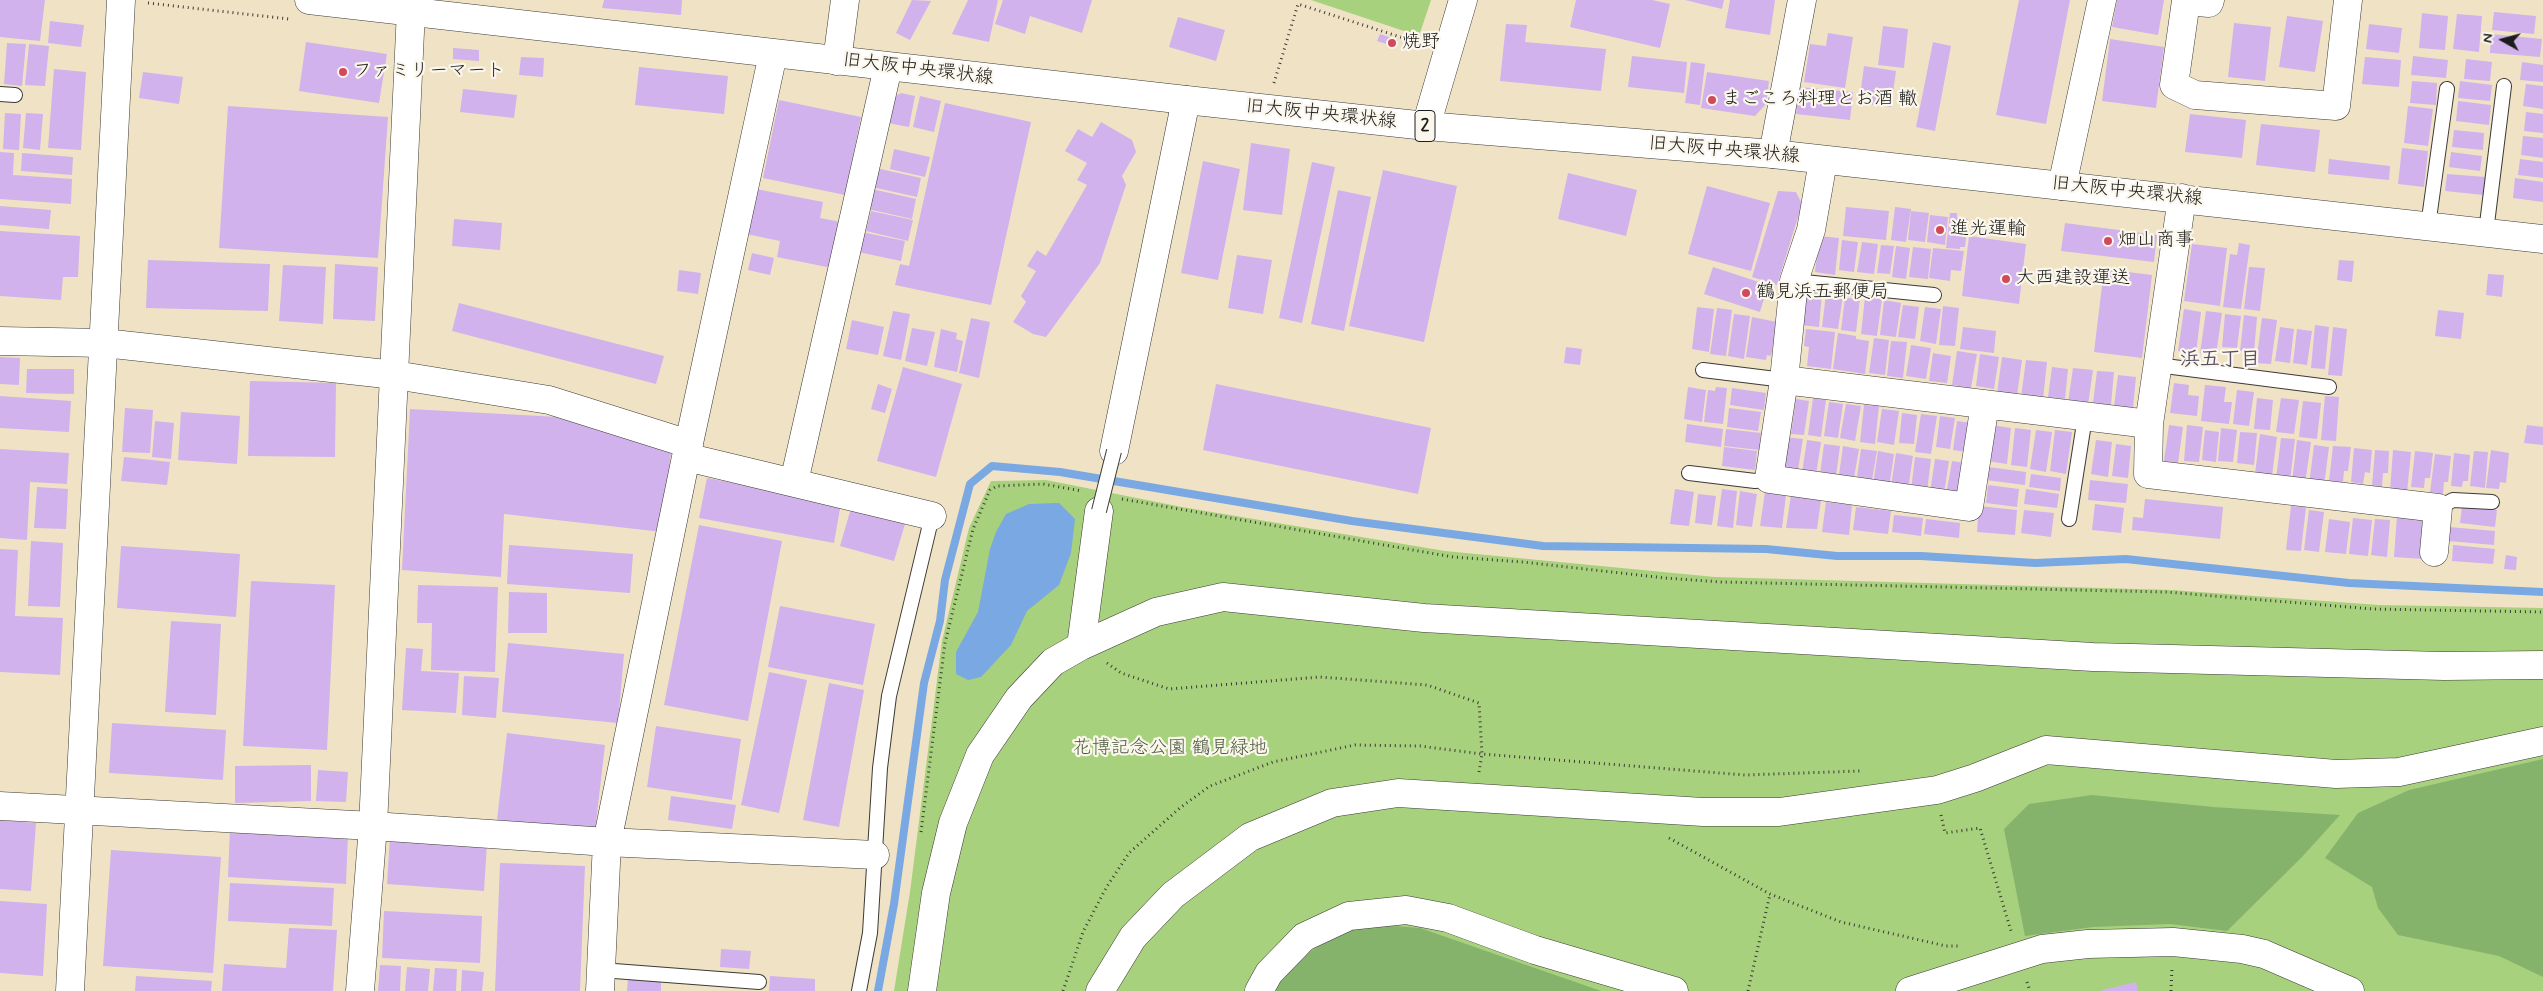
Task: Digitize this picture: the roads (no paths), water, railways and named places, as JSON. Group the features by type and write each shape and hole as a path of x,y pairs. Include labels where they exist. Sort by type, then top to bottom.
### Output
{"street":[{"path":"70,991 121,0"},
{"name":"旧大阪中央環状線","path":"309,0 411,10 888,67 1426,126 1773,154 2543,239"},
{"path":"837,61 845,0"},
{"path":"1426,126 1462,0"},
{"path":"1773,154 1802,0"},
{"path":"2062,186 2102,0"},
{"path":"2210,0 2209,3 2186,1 2174,85 2195,94 2336,106 2348,0"},
{"path":"360,991 374,826 411,10"},
{"path":"600,981 607,842 687,450 773,54"},
{"path":"794,482 888,67"},
{"path":"1114,451 1186,100"},
{"path":"1823,160 1811,230 1794,281 1784,380 1769,480 1969,507 1985,404"},
{"path":"2182,198 2149,424 2148,474 2438,508 2434,552"},
{"path":"0,341 104,342 395,375 549,400 687,450 794,482 932,516"},
{"path":"1784,380 2149,424"},
{"path":"1081,646 1099,511"},
{"path":"922,991 936,893 953,823 980,755 1019,698 1052,662 1081,646 1156,612 1223,597 1424,618 2093,658 2444,666 2543,665"},
{"path":"1100,991 1132,937 1173,895 1250,837 1332,804 1398,794 1475,797 1611,808 1738,813 1779,812 1937,790 1975,778 2046,750 2336,774 2399,772 2543,741"},
{"path":"0,806 374,826 607,842 875,855"},
{"path":"1259,991 1269,973 1304,937 1349,916 1406,910 1448,918 1536,950 1674,991"},
{"path":"1910,991 2042,949 2088,944 2173,942 2242,949 2264,954 2350,991"}],"lane":[{"path":"2486,232 2504,86"},
{"path":"2428,226 2447,89"},
{"path":"0,94 15,95"},
{"path":"1794,281 1934,295"},
{"path":"2158,365 2329,387"},
{"path":"1703,370 1784,380"},
{"path":"2069,518 2085,417"},
{"path":"1099,511 1114,451"},
{"path":"1689,473 1755,482 1769,480"},
{"path":"2438,508 2453,500 2492,502"},
{"path":"860,991 870,933 880,768 889,696 932,516"},
{"path":"600,981 759,982"}],"water":[{"path":"1059,503 1075,519 1071,553 1059,585 1027,611 1011,645 981,677 968,680 956,674 956,652 978,612 990,549 996,532 1006,514 1029,504"}],"waterway":[{"path":"878,991 894,904 924,683 940,621 945,580 970,484 992,466 1060,472 1352,521 1543,546 1766,549 1837,556 1921,556 2035,563 2126,559 2349,583 2543,592"}],"place":[{"name":"焼野","path":"1392,43"},
{"name":"ファミリーマート","path":"343,72"},
{"name":"まごころ料理とお酒 轍","path":"1712,100"},
{"name":"進光運輸","path":"1940,230"},
{"name":"畑山商事","path":"2108,241"},
{"name":"大西建設運送","path":"2006,279"},
{"name":"鶴見浜五郵便局","path":"1746,293"}],"district":[{"name":"浜五丁目","path":"2220,361"}],"park label":[{"name":"花博記念公園 鶴見緑地","path":"1170,749"}]}
